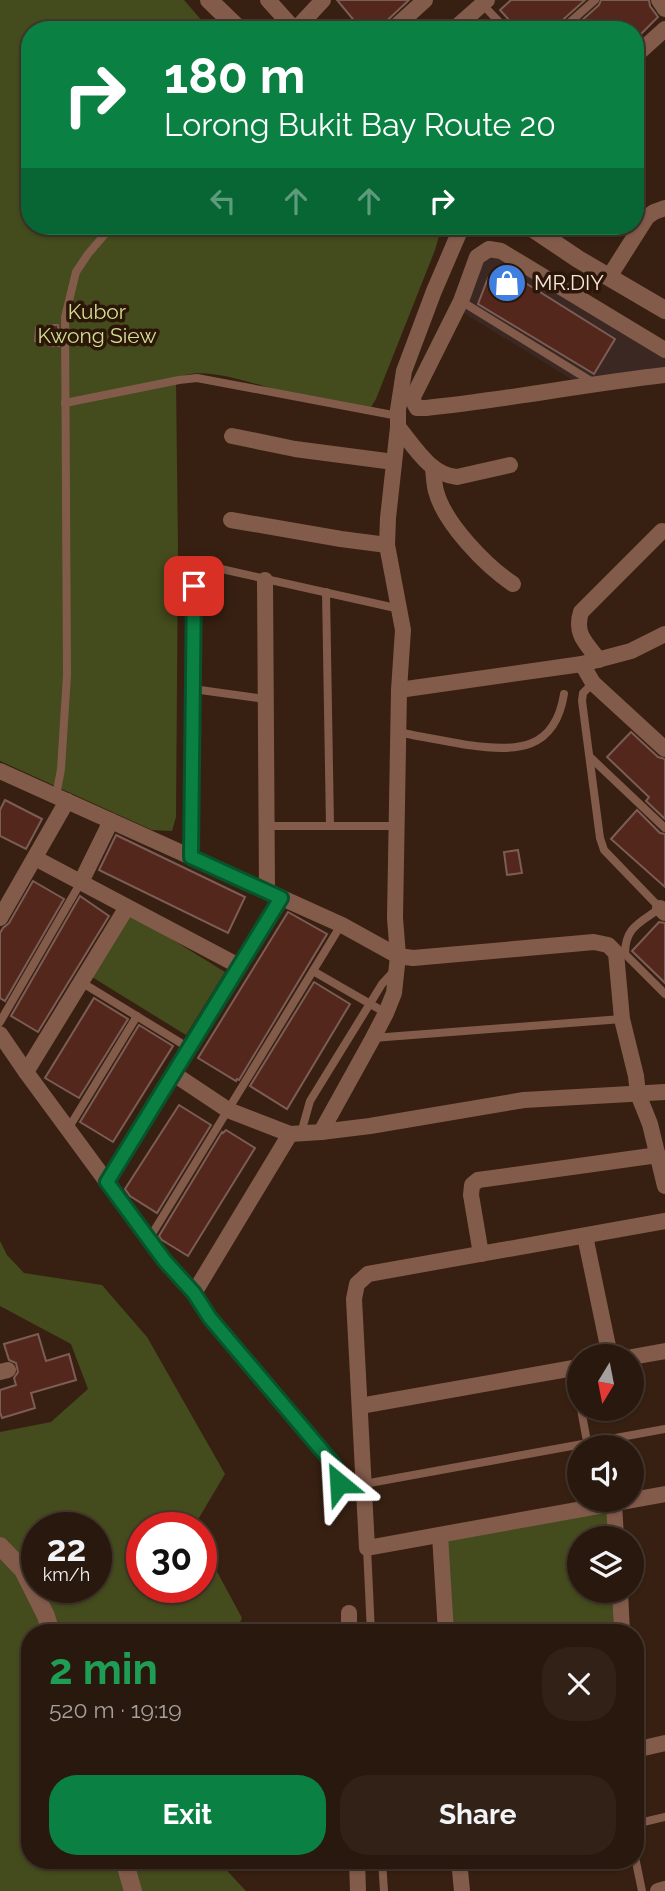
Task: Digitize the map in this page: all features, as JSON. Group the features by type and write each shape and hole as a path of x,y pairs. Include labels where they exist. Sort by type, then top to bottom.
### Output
{"street":[{"path":"209,0 231,21"},
{"path":"268,0 287,21"},
{"path":"303,21 323,0"},
{"path":"402,21 425,0"},
{"path":"659,0 665,9"},
{"path":"462,21 482,1"},
{"path":"644,48 665,29"},
{"path":"644,222 654,212 665,208"},
{"path":"321,1132 373,1038 394,993 398,962 395,918 399,691 403,630 387,545 394,462 404,371 458,235"},
{"path":"543,235 665,310"},
{"path":"609,278 636,235"},
{"path":"665,351 501,251 489,249 477,257 461,301 412,399 417,408 486,402 594,383 665,375"},
{"path":"434,291 461,301"},
{"path":"398,422 433,469 450,477 510,466"},
{"path":"232,436 295,449 394,462"},
{"path":"433,469 436,494 457,530 473,550 513,584"},
{"path":"231,520 341,540 387,545"},
{"path":"599,660 582,639 578,622 581,611 662,531"},
{"path":"107,1182 239,966 274,894 265,826 265,580"},
{"path":"399,691 582,664 631,651 665,634"},
{"path":"582,664 593,683 665,749"},
{"path":"0,771 342,925 398,962 413,958 594,942 608,945 616,953 622,1019 638,1094 650,1124 665,1186"},
{"path":"0,918 35,858 62,799"},
{"path":"81,882 111,821"},
{"path":"35,858 239,966"},
{"path":"26,1072 127,907"},
{"path":"0,1034 165,1261 330,1460 337,1470 339,1483"},
{"path":"174,1074 228,1110 296,1134 360,1127 524,1100 665,1091"},
{"path":"194,1293 296,1134"},
{"path":"481,1254 471,1195 472,1185 478,1180 658,1155"},
{"path":"567,1510 367,1548 355,1299 357,1284 368,1274 665,1221"},
{"path":"585,1236 608,1344"},
{"path":"644,1355 665,1351"},
{"path":"360,1406 567,1369"},
{"path":"644,1497 665,1494"},
{"path":"440,1535 445,1624"},
{"path":"0,1546 23,1570 48,1624"},
{"path":"621,1603 622,1624"},
{"path":"349,1613 349,1624"},
{"path":"644,1748 665,1743"},
{"path":"127,1869 133,1891"},
{"path":"357,1869 358,1891"},
{"path":"462,1869 462,1891"},
{"path":"658,1891 665,1889"}],"lane":[{"path":"571,21 595,0"},
{"path":"482,1 499,21"},
{"path":"62,799 61,769 67,675 65,317 76,272 104,235"},
{"path":"461,301 594,383"},
{"path":"65,403 197,378 398,422"},
{"path":"191,857 194,586 195,572 199,564 400,608"},
{"path":"326,592 330,826"},
{"path":"593,683 583,693 582,701 600,838 604,850 662,911 633,928 625,941 625,954 665,994"},
{"path":"193,689 265,699"},
{"path":"398,732 497,749 526,746 555,725 564,694"},
{"path":"591,758 665,828"},
{"path":"265,826 397,826"},
{"path":"0,1022 81,882"},
{"path":"149,1239 342,925"},
{"path":"296,1134 310,1101 398,962"},
{"path":"313,971 386,1013"},
{"path":"81,982 189,1048"},
{"path":"68,1129 137,1016"},
{"path":"373,1038 622,1019"},
{"path":"636,1435 665,1429"},
{"path":"364,1483 567,1448"},
{"path":"367,1548 371,1624"},
{"path":"644,1822 665,1817"},
{"path":"383,1869 384,1891"},
{"path":"637,1869 642,1891"}],"shaded area":[{"path":"492,251 665,350 665,377 584,387 459,310 481,259"}],"green space":[{"name":"Kubor Kwong Siew","path":"0,0 184,0 202,21 21,21 21,235 439,235 370,409 290,394 214,374 185,375 176,381 176,817 172,831 152,830 0,761"},
{"path":"131,914 225,972 186,1035 92,977"},
{"path":"0,1241 7,1255 24,1273 102,1285 147,1337 225,1474 202,1512 126,1512 126,1603 217,1603 217,1572 242,1618 239,1624 21,1624 21,1869 225,1869 246,1891 0,1891 0,1432 51,1422 88,1389 71,1344 0,1306"},
{"path":"567,1508 567,1512 608,1512 608,1526 567,1526 567,1603 613,1603 614,1624 438,1624 432,1532"}],"building":[{"path":"337,0 409,0 387,21 354,21"},
{"path":"511,0 585,0 561,21 510,21 500,10"},
{"path":"601,0 649,0 658,17 644,31 644,21 581,21"},
{"path":"508,272 615,339 594,374 478,304 488,278"},
{"path":"49,325 58,325 59,346 35,341 36,328 49,330"},
{"path":"631,732 658,757 665,759 665,819 646,801 649,797 607,757"},
{"path":"5,800 42,819 26,849 0,836 0,810"},
{"path":"637,810 660,833 665,834 665,887 611,839"},
{"path":"116,835 245,897 228,933 99,870"},
{"path":"518,850 522,873 507,875 504,852"},
{"path":"33,881 64,899 5,1001 0,998 0,933 9,923"},
{"path":"80,896 109,916 38,1032 11,1016"},
{"path":"288,912 327,934 236,1081 198,1058"},
{"path":"659,922 665,923 665,983 632,951"},
{"path":"314,982 350,1004 287,1109 250,1086"},
{"path":"94,998 128,1019 79,1098 45,1078"},
{"path":"139,1025 173,1046 113,1142 80,1122"},
{"path":"179,1105 211,1125 157,1213 130,1196 125,1189"},
{"path":"226,1130 255,1148 188,1256 159,1236 222,1132"},
{"path":"38,1334 46,1361 69,1354 76,1380 31,1393 35,1408 2,1418 0,1390 16,1385 14,1378 18,1372 16,1363 9,1360 4,1344"}],"place":[{"name":"MR.DIY","path":"507,283"}],"route":[{"path":"194,586 191,857 281,898 107,1182 165,1261 194,1293 210,1318 330,1460 337,1470 339,1483"}]}
